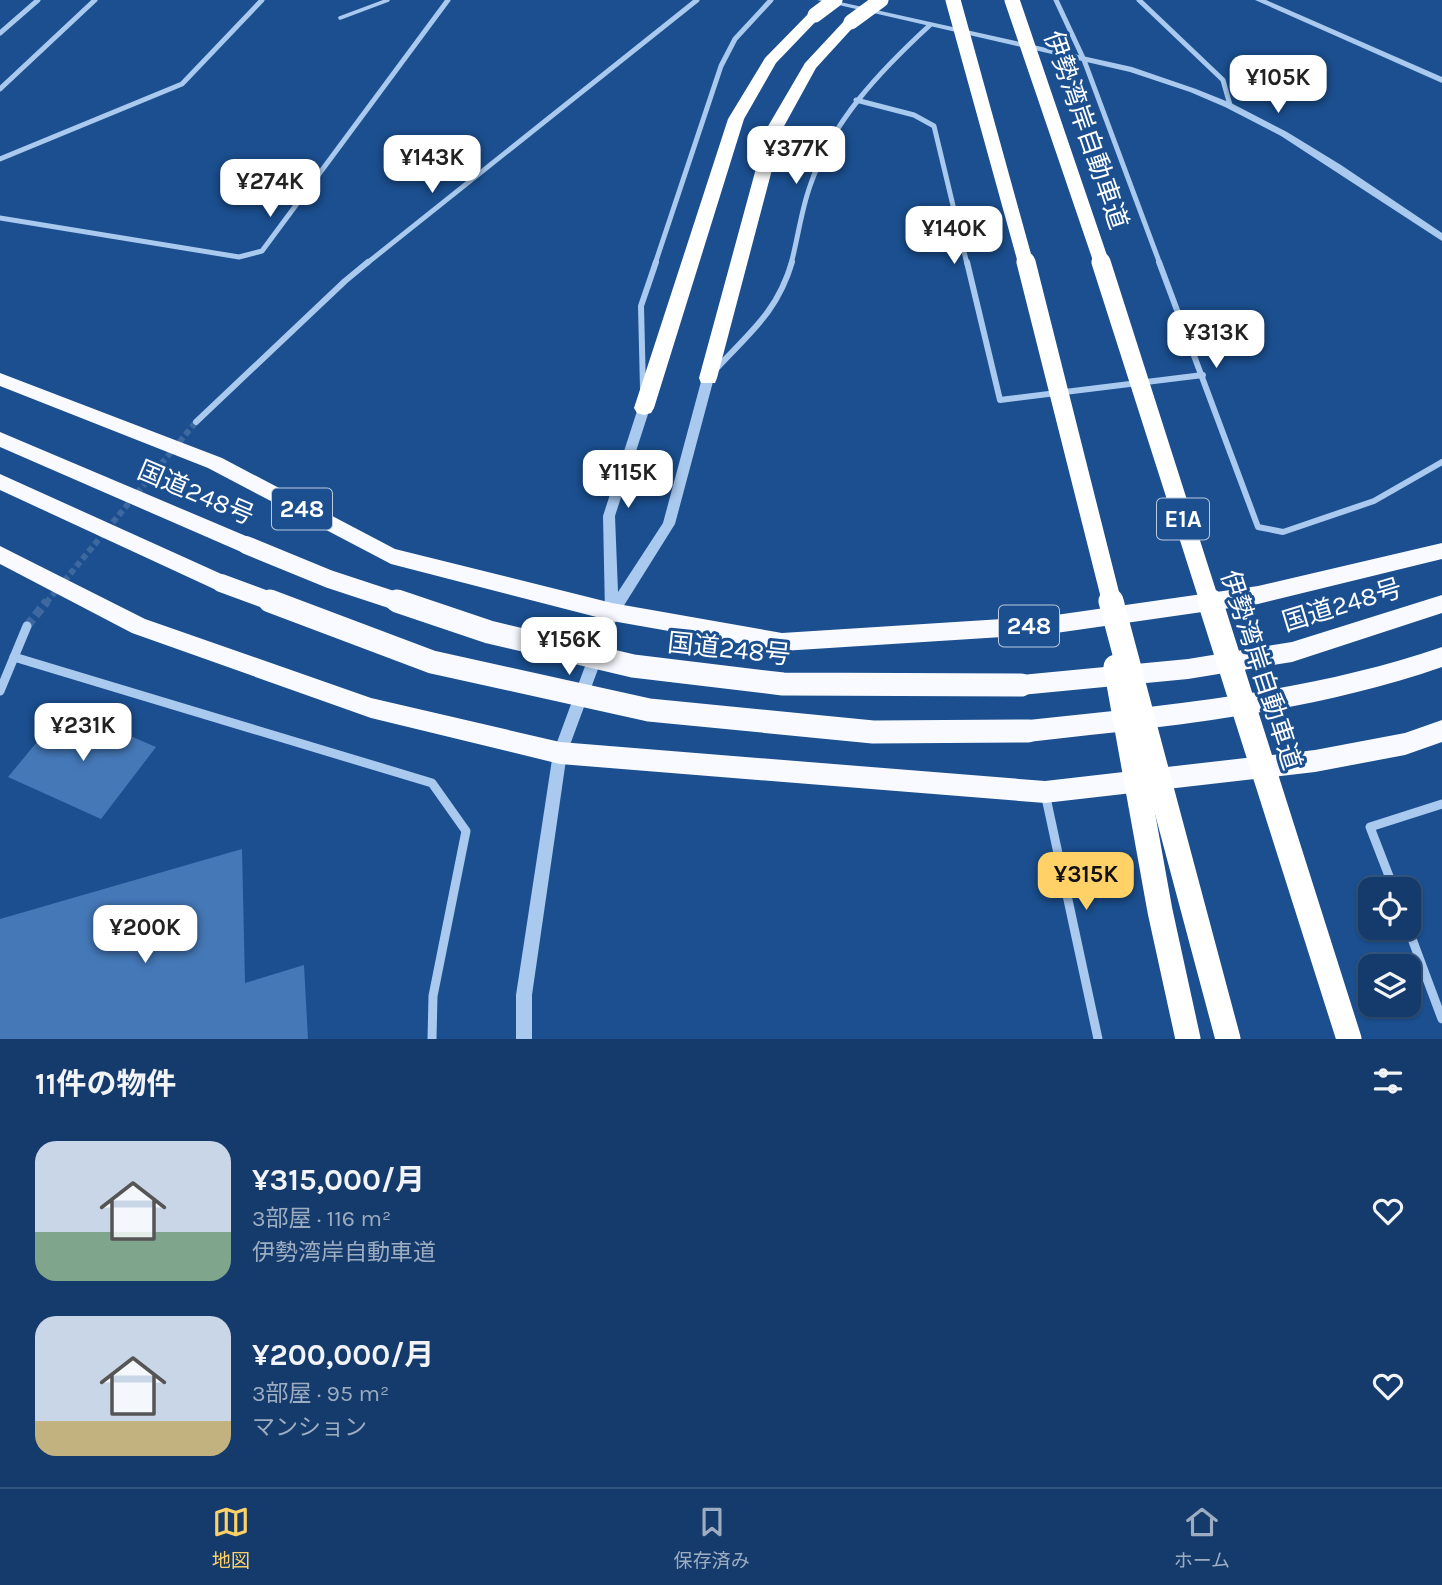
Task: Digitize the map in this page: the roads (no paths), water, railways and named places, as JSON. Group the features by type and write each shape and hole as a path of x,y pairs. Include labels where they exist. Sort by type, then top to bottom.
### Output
{"highway":[{"path":"644,408 736,119 770,61 818,7 835,0"},
{"path":"708,378 775,128 810,66 852,22 881,0"},
{"path":"953,0 1028,270 1090,521 1228,1039"},
{"name":"伊勢湾岸自動車道","path":"1012,0 1104,270 1349,1039"},
{"name":"248","path":"0,379 215,463 391,556 612,612 782,642 1049,625 1258,595 1442,551"},
{"name":"国道248号","path":"0,439 328,579 489,632 633,666 783,684 1021,685 1188,669 1292,652 1442,604"},
{"path":"0,482 221,583 432,662 649,710 873,732 1028,731 1306,698 1442,657"},
{"path":"1090,521 1160,911 1188,1039"},
{"path":"0,554 139,626 371,708 559,753 1045,792 1315,761 1405,744 1442,731"}],"street":[{"path":"0,33 38,0"},
{"path":"0,89 95,0"},
{"path":"0,159 182,84 262,0"},
{"path":"0,218 239,257 262,251 448,0"},
{"path":"196,422 345,281 697,0"},
{"path":"612,612 609,516 644,408 642,306 721,66 735,39 771,0"},
{"path":"1056,0 1084,60 1258,527 1283,532 1374,501 1442,461"},
{"path":"1139,0 1223,80 1230,105"},
{"path":"1259,0 1442,80"},
{"path":"818,7 930,26 1174,83 1230,105 1288,137 1442,238"},
{"path":"524,1039 524,995 559,753 612,612 669,524 708,378 775,304 784,283 810,185 831,140 856,100 891,60 930,26"},
{"path":"856,100 914,115 934,126 1000,400 1203,375"},
{"path":"0,691 27,626"},
{"path":"14,657 432,783 466,831 433,996 432,1039"},
{"path":"1045,792 1098,1039"},
{"path":"1389,877 1370,827 1442,804"},
{"path":"1412,940 1442,1019"}],"lane":[{"path":"340,18 388,0"}],"tunnel":[{"path":"46,603 196,422"},
{"path":"27,626 47,601"}]}
